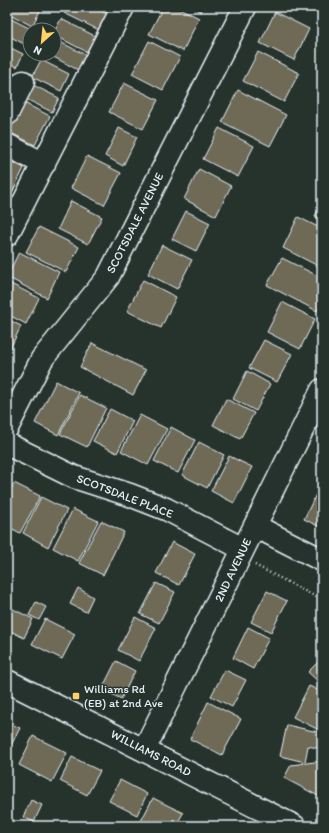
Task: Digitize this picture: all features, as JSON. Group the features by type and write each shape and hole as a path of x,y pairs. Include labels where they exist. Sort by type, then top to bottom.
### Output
{"street":[{"path":"7,235 123,7"},
{"name":"SCOTSDALE AVENUE","path":"7,428 42,359 108,277 245,7"},
{"path":"7,114 23,82"},
{"path":"7,145 44,164"},
{"name":"2ND AVENUE","path":"144,750 322,390"},
{"name":"SCOTSDALE PLACE","path":"7,444 74,477 130,495 160,507 241,553"},
{"path":"254,526 322,560"},
{"name":"WILLIAMS ROAD","path":"7,681 294,826"}],"path":[{"path":"241,553 322,600"}],"building":[{"path":"11,7 33,7 40,11 34,22 25,22 8,13"},
{"path":"67,7 93,7 107,14 99,30 64,13"},
{"path":"98,7 110,7 107,12"},
{"path":"163,7 177,7 199,18 183,51 149,34"},
{"path":"191,7 203,7 201,12"},
{"path":"275,12 309,29 294,60 260,43"},
{"path":"7,17 22,24 22,43 7,35"},
{"path":"61,19 97,37 89,53 62,39 62,22 59,22"},
{"path":"149,41 180,57 163,90 132,74"},
{"path":"62,43 86,55 78,70 62,61"},
{"path":"7,46 22,54 17,67 7,62"},
{"path":"258,52 299,73 284,102 243,81"},
{"path":"40,62 45,62 69,74 61,91 32,77"},
{"path":"7,71 15,75 7,90"},
{"path":"27,82 59,98 52,112 20,96"},
{"path":"124,83 158,100 143,129 109,112"},
{"path":"238,90 286,115 270,146 222,122"},
{"path":"20,101 50,116 35,145 7,131 7,127"},
{"path":"119,128 137,137 123,166 105,156"},
{"path":"219,128 254,146 238,177 203,159"},
{"path":"87,156 121,173 104,205 71,188"},
{"path":"7,159 24,168 10,197 7,196"},
{"path":"199,169 231,186 216,216 184,199"},
{"path":"71,201 102,217 88,244 58,229"},
{"path":"322,202 322,220 315,216"},
{"path":"186,211 210,223 196,251 172,239"},
{"path":"298,217 322,229 322,268 283,248"},
{"path":"39,227 79,247 66,272 26,252"},
{"path":"162,245 192,260 177,289 148,274"},
{"path":"19,252 59,272 47,298 7,277"},
{"path":"282,258 322,278 322,302 317,311 267,285"},
{"path":"143,280 176,297 161,328 127,311"},
{"path":"7,282 39,298 26,324 7,314"},
{"path":"282,302 315,319 300,349 267,332"},
{"path":"7,319 21,326 9,351 7,350"},
{"path":"264,340 292,354 277,382 249,368"},
{"path":"92,343 146,370 133,395 80,367"},
{"path":"247,371 270,384 256,411 233,399"},
{"path":"56,381 79,393 58,435 35,423"},
{"path":"80,395 106,408 87,447 60,434"},
{"path":"226,399 254,413 240,439 213,425"},
{"path":"110,409 133,421 117,453 93,441"},
{"path":"140,415 167,429 148,465 121,451"},
{"path":"171,427 195,440 178,473 154,461"},
{"path":"199,442 224,455 207,488 182,475"},
{"path":"229,456 252,467 234,503 211,491"},
{"path":"322,482 322,528 304,519"},
{"path":"14,483 40,496 20,533 7,526 7,498"},
{"path":"41,497 67,510 48,547 23,533"},
{"path":"73,509 98,521 78,561 53,548"},
{"path":"101,521 124,532 103,575 79,563"},
{"path":"172,542 195,554 179,585 156,573"},
{"path":"156,583 175,592 159,623 140,614"},
{"path":"78,588 93,597 86,612 70,604"},
{"path":"267,591 287,601 271,632 251,622"},
{"path":"36,602 46,607 39,620 29,615"},
{"path":"7,606 33,619 24,638 7,629"},
{"path":"135,617 156,628 139,661 118,650"},
{"path":"45,619 75,634 62,659 32,644"},
{"path":"248,627 269,638 253,669 233,658"},
{"path":"322,658 322,685 308,672"},
{"path":"116,661 135,671 121,699 102,689"},
{"path":"225,670 246,680 232,707 211,696"},
{"path":"309,686 322,692 322,725 319,730 293,717"},
{"path":"208,702 241,719 222,755 190,739"},
{"path":"7,722 20,728 7,753"},
{"path":"287,725 322,733 322,749 308,746 305,762 280,756"},
{"path":"33,736 67,753 52,782 19,765"},
{"path":"72,757 100,771 87,795 60,781"},
{"path":"322,761 322,798 284,778 291,765"},
{"path":"120,780 147,794 137,815 109,801"},
{"path":"153,798 183,813 176,826 150,826 141,821"},
{"path":"31,800 42,805 34,822 23,817"}],"place":[{"name":"Williams Rd (EB) at 2nd Ave","path":"76,696"}]}
